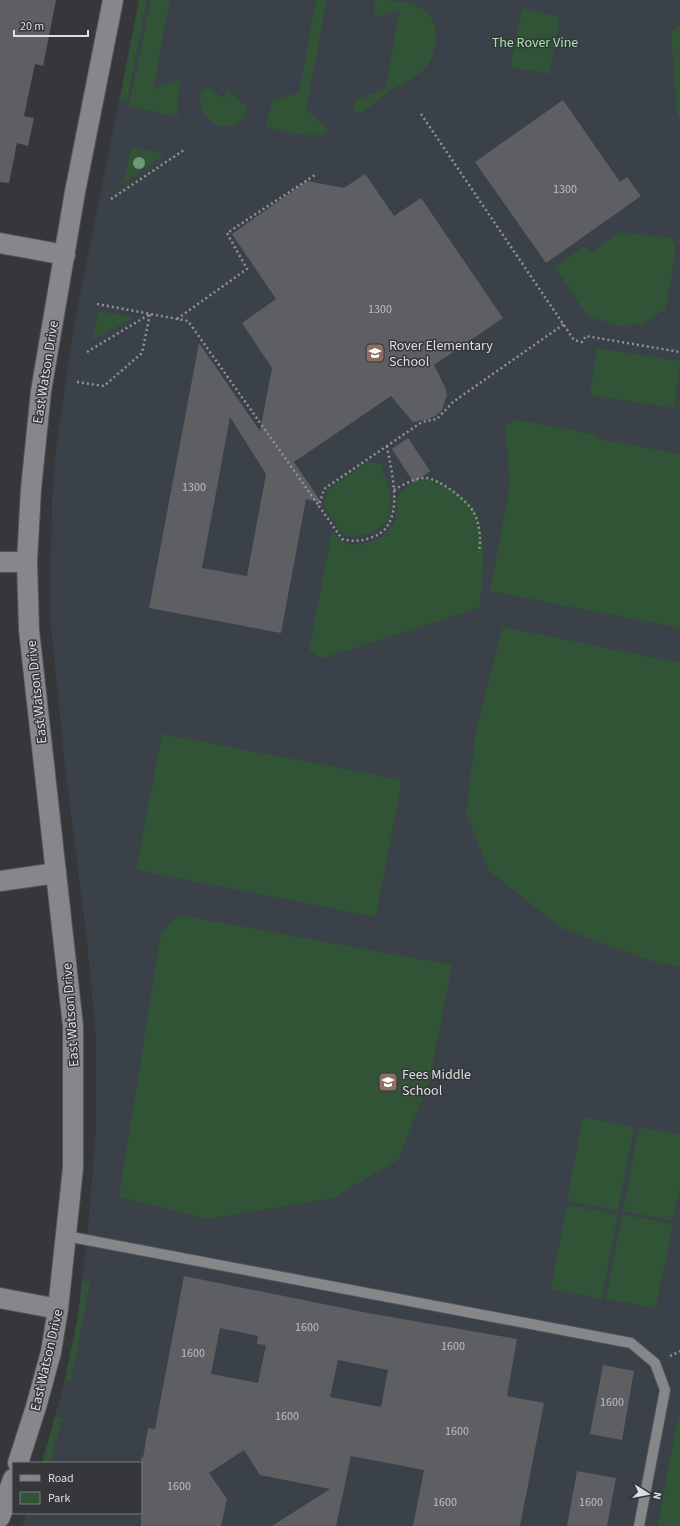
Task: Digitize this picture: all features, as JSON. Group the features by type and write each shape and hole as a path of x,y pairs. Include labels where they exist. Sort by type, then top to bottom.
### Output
{"street":[{"name":"East Watson Drive","path":"18,1462 36,1407 51,1352 58,1309 73,1168 73,1026 29,630 27,562 31,489 41,391 114,0"},
{"path":"0,243 65,256"},
{"path":"0,562 27,562"},
{"path":"0,881 56,873"},
{"path":"0,1298 58,1309"},
{"path":"0,1517 12,1482"}],"lane":[{"path":"66,1236 631,1343 655,1363 665,1390 639,1526"}],"path":[{"path":"420,114 577,342 582,342 586,336 680,352"},
{"path":"111,199 184,150"},
{"path":"177,319 247,269 227,233 315,175"},
{"path":"97,304 188,321 342,539 358,540 376,536 388,524 394,512 394,490 387,446"},
{"path":"87,352 150,314"},
{"path":"77,382 104,386 142,353 150,314"},
{"path":"319,506 324,489 422,422 437,419 453,402 564,324"},
{"path":"394,490 411,481 424,478 435,481 447,488 459,497 474,512 479,534 479,552"}],"shaded area":[{"path":"139,0 680,0 680,1406 657,1526 22,1526 27,1514 142,1514 142,1462 42,1462 65,1380 78,1316 88,1228 96,1127 96,1037 87,941 66,776 50,615 52,500 56,447 74,326"}],"green space":[{"path":"139,0 147,0 127,101 120,100"},
{"path":"151,0 170,0 153,89 179,80 180,85 177,102 178,117 129,106"},
{"path":"316,0 327,0 306,109 329,130 317,135 308,135 267,127 267,119 273,100 299,93"},
{"path":"374,0 407,3 417,6 425,11 432,18 435,27 436,40 431,58 422,71 383,96 361,114 354,112 356,100 385,89 400,10 375,17"},
{"name":"The Rover Vine","path":"522,9 560,17 549,74 510,67"},
{"path":"680,25 680,119 677,116 671,32"},
{"path":"206,88 212,89 224,99 227,88 246,107 244,117 236,123 228,126 220,126 213,123 207,118 203,111 201,102 201,92"},
{"path":"131,147 165,154 123,184"},
{"path":"620,232 671,238 676,248 666,309 642,324 615,326 586,314 555,267 586,245 591,252"},
{"path":"99,311 134,318 92,340"},
{"path":"597,348 680,361 674,408 590,395"},
{"path":"513,419 597,435 600,439 680,454 680,628 490,591 510,485 505,428"},
{"path":"368,461 373,463 380,462 390,494 390,514 386,522 378,529 366,534 351,536 342,534 323,504 327,491"},
{"path":"431,478 462,495 476,512 480,524 483,553 482,584 479,608 320,659 309,650 332,531 341,540 348,544 354,545 368,543 375,540 392,527 395,521 398,497 402,490 413,483"},
{"path":"503,627 680,663 680,966 657,963 563,929 489,871 466,814 476,730"},
{"path":"162,734 402,780 376,917 136,870"},
{"path":"179,915 452,965 430,1079 398,1160 333,1198 207,1219 119,1197 161,932"},
{"path":"583,1117 634,1127 618,1211 567,1201"},
{"path":"639,1127 680,1135 680,1185 673,1221 623,1211"},
{"path":"567,1205 618,1214 602,1299 551,1289"},
{"path":"622,1214 673,1224 656,1308 606,1299"},
{"path":"82,1281 90,1282 71,1381 65,1380 78,1316"},
{"path":"680,1406 680,1526 657,1526"},
{"path":"55,1417 62,1418 50,1462 42,1462"}],"building":[{"path":"0,0 56,0 43,66 35,64 24,116 34,118 28,146 17,143 9,183 0,182"},
{"path":"563,100 620,182 627,177 641,196 546,263 475,162"},
{"path":"365,174 394,216 421,198 503,318 434,365 445,387 447,395 442,410 437,415 429,419 413,422 391,396 294,462 322,503 306,499 281,633 149,608 199,343 260,431 272,368 242,323 276,299 232,234 307,181 344,188","holes":["230,417 266,474 247,576 202,568"]},
{"path":"408,438 430,471 414,483 392,449"},
{"path":"184,1276 368,1313 517,1339 507,1396 544,1403 520,1526 413,1526 424,1470 351,1456 336,1526 272,1526 330,1489 260,1475 244,1450 209,1473 227,1499 221,1526 141,1526 141,1457 143,1458 148,1428 155,1429","holes":["220,1328 258,1336 257,1344 266,1345 258,1383 211,1374","338,1360 388,1370 381,1407 330,1397"]},
{"path":"603,1365 634,1371 622,1440 590,1434"},
{"path":"577,1471 616,1478 607,1526 567,1526"}],"place":[{"name":"Rover Elementary School","path":"375,353"},
{"name":"Fees Middle School","path":"388,1082"}]}
